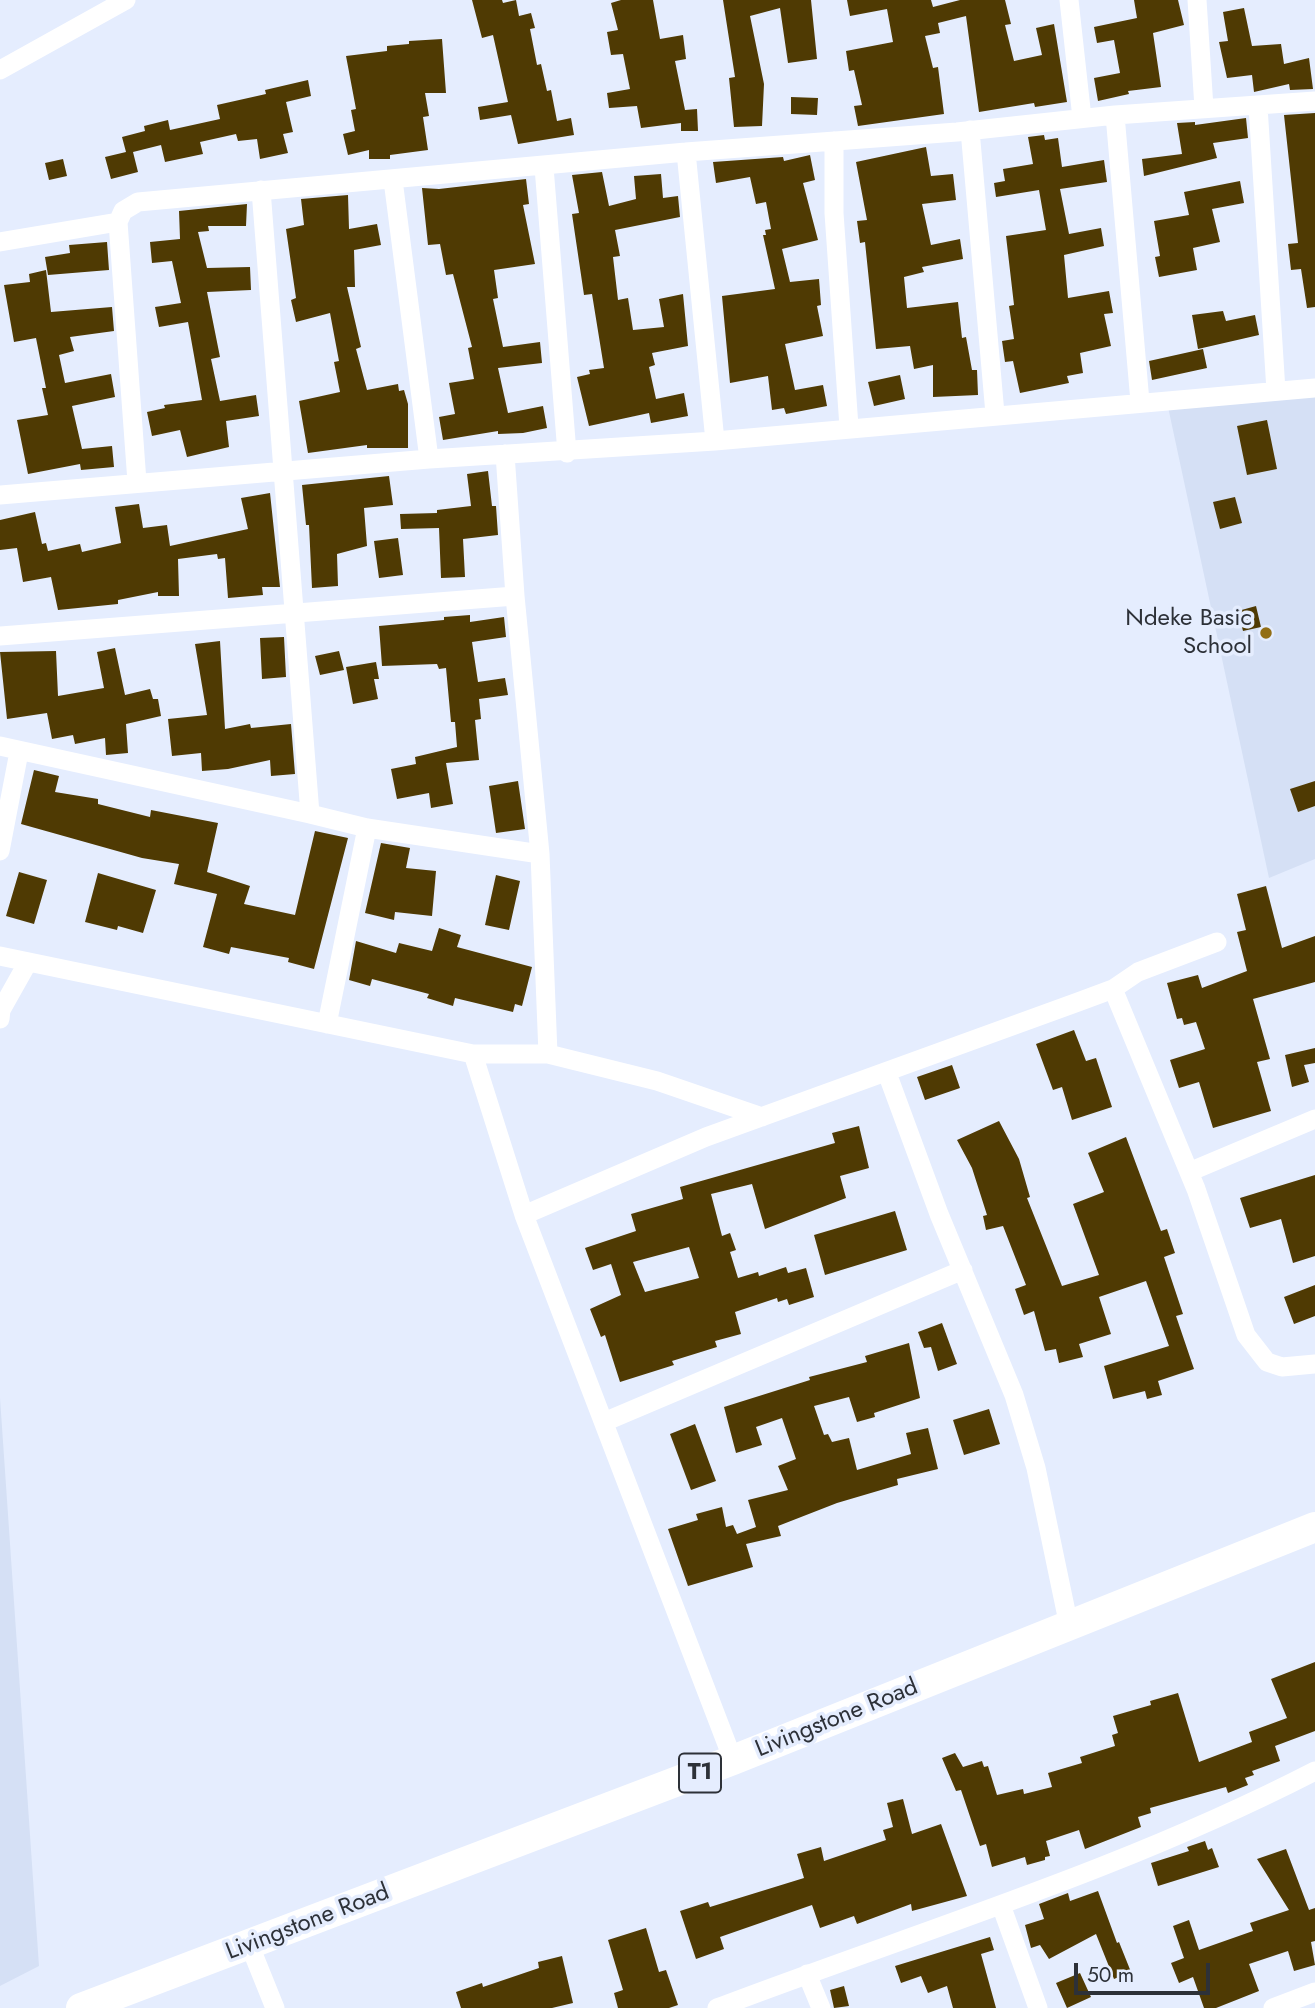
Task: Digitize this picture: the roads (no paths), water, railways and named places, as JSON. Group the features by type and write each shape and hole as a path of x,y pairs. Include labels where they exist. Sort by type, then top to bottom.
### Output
{"highway":[{"name":"Livingstone Road","path":"81,2008 250,1946 733,1760 1315,1527"}],"street":[{"path":"0,70 126,0"},
{"path":"1069,0 1082,118"},
{"path":"1197,0 1204,108"},
{"path":"137,482 118,222 123,211 138,202 1115,115 1315,101"},
{"path":"1258,106 1276,391"},
{"path":"1115,115 1140,402"},
{"path":"970,130 995,414"},
{"path":"834,141 834,213 849,427"},
{"path":"686,152 715,441"},
{"path":"544,167 567,453"},
{"path":"393,180 429,459"},
{"path":"261,190 310,814"},
{"path":"0,242 118,222"},
{"path":"0,495 429,459 567,453 715,441 995,414 1315,388"},
{"path":"505,454 515,596 540,854 548,1054"},
{"path":"0,636 515,596"},
{"path":"0,850 9,749 367,828 540,854"},
{"path":"327,1024 367,828"},
{"path":"524,1215 706,1137 1114,989 1138,972 1217,942"},
{"path":"0,956 472,1054 548,1054 657,1081 762,1117"},
{"path":"0,1019 1,1010 29,962"},
{"path":"1114,989 1189,1172 1246,1335 1267,1362 1282,1367 1315,1364"},
{"path":"472,1054 524,1215 733,1760"},
{"path":"887,1073 1014,1395 1029,1444 1069,1626"},
{"path":"1189,1172 1315,1119"},
{"path":"604,1422 963,1270"},
{"path":"717,2008 1122,1860 1253,1803 1315,1772"},
{"path":"1001,1905 1038,2008"},
{"path":"250,1946 275,2008"},
{"path":"807,1974 821,2008"},
{"path":"1273,2008 1315,1992"}],"place":[{"name":"Ndeke Basic School","path":"1266,633"}]}
